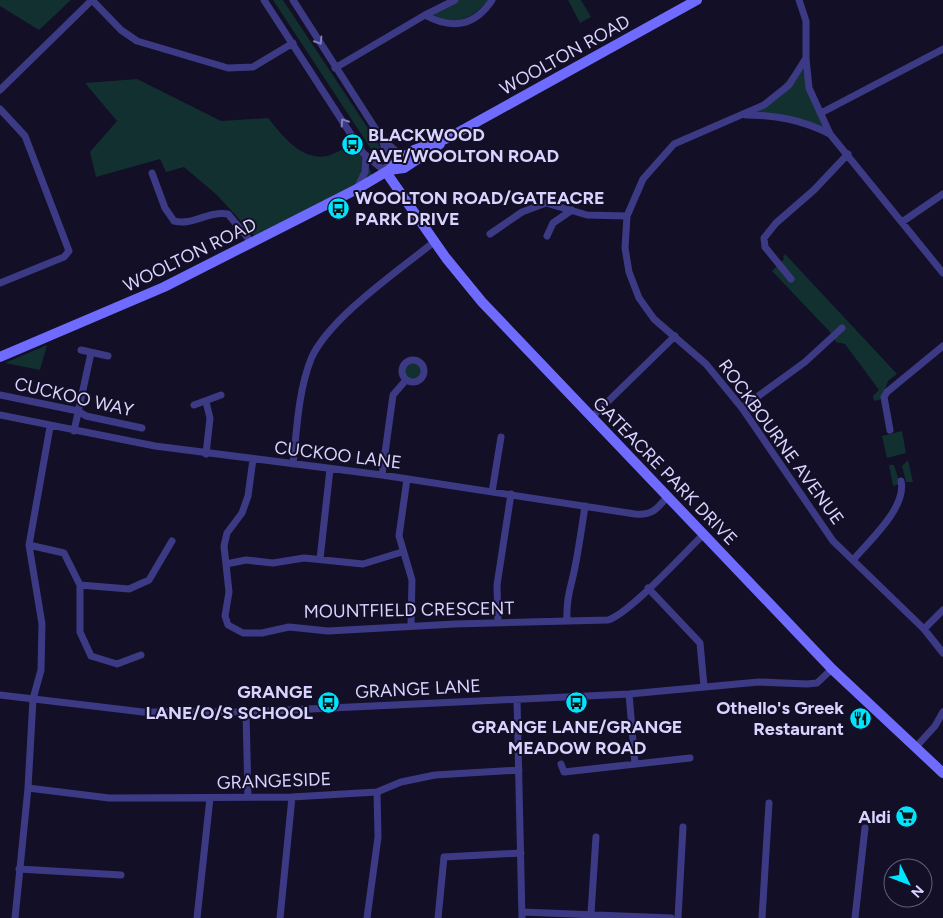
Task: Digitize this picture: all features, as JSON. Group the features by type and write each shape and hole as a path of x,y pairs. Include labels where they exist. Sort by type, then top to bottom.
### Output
{"street":[{"path":"1,87 92,0 121,30 137,41 228,68 253,67 293,44"},
{"path":"264,0 366,156 388,171"},
{"path":"293,0 382,140 388,159 388,171"},
{"path":"335,68 425,14 455,0"},
{"path":"425,14 447,23 466,22 480,15 492,0"},
{"name":"WOOLTON ROAD","path":"388,171 404,168 417,161 448,138 697,0"},
{"path":"799,0 806,21 806,58 809,88 830,134 943,273"},
{"path":"821,113 943,50"},
{"name":"ROCKBOURNE AVENUE","path":"806,58 784,91 770,101 674,144 643,179 627,216 625,248 629,272 638,298 654,319 706,364 742,408 833,541 854,559 924,629 943,652"},
{"path":"0,109 25,136 69,251 66,256 0,283"},
{"name":"ROCKBOURNE AVENUE","path":"743,114 783,117 808,123 830,134"},
{"name":"WOOLTON ROAD","path":"0,357 164,287 357,189 388,171 406,154 448,138"},
{"path":"382,140 397,152 406,154"},
{"path":"791,279 765,247 764,238 776,223 814,190 848,154"},
{"path":"357,189 365,172 366,156"},
{"name":"GATEACRE PARK DRIVE","path":"388,171 434,242 482,302 832,669 943,773"},
{"path":"152,172 165,208 174,221 184,223 215,212 228,214 252,243"},
{"path":"902,222 943,194"},
{"path":"490,234 522,212 546,204 587,215 627,216"},
{"path":"548,236 553,223 572,210"},
{"path":"293,464 304,378 312,357 324,337 339,320 434,242"},
{"path":"742,408 805,362 842,328"},
{"path":"591,418 675,336"},
{"path":"890,430 884,397 887,392 943,346"},
{"path":"81,350 108,356"},
{"path":"74,431 91,353"},
{"path":"382,475 393,395 406,380"},
{"name":"CUCKOO WAY","path":"0,395 78,411 86,416 142,428"},
{"path":"194,405 221,395"},
{"path":"206,402 210,418 206,454"},
{"name":"CUCKOO LANE","path":"0,415 50,427 206,454 407,478 646,515 654,512 667,498"},
{"path":"15,918 28,788 33,699 41,670 42,624 29,545 50,427"},
{"path":"492,492 502,436"},
{"name":"MOUNTFIELD CRESCENT","path":"253,459 248,496 242,513 227,533 224,546 229,592 225,616 228,625 243,633 262,633 289,627 328,631 411,625 608,620 616,617 703,535"},
{"path":"320,559 330,469"},
{"path":"407,478 399,536 402,552 412,580 411,625"},
{"path":"854,559 894,511 903,492 901,482"},
{"path":"498,623 497,585 510,494"},
{"path":"568,621 566,604 575,570 585,506"},
{"path":"80,585 129,589 149,580 172,541"},
{"path":"29,545 64,553 80,585 80,632 91,656 117,664 141,655"},
{"path":"226,564 246,560 273,563 304,558 363,564 402,552"},
{"path":"648,588 700,643 704,686"},
{"path":"924,629 943,610"},
{"name":"GRANGE LANE","path":"0,695 143,712 246,712 630,694 759,682 795,685 817,683 832,669"},
{"path":"630,694 635,764"},
{"path":"517,700 522,915 591,913 671,918"},
{"path":"246,712 248,797"},
{"path":"915,748 935,726 943,712"},
{"path":"561,764 564,772 690,758"},
{"name":"GRANGESIDE","path":"28,788 109,798 292,797 377,792 401,782 435,775 519,770"},
{"path":"367,918 378,837 377,792"},
{"path":"280,918 292,797"},
{"path":"197,918 210,798"},
{"path":"762,918 769,803"},
{"path":"678,918 683,828"},
{"path":"855,918 865,828"},
{"path":"591,913 596,837"},
{"path":"438,918 444,857 521,854"},
{"path":"19,869 120,875"}],"green space":[{"path":"0,0 71,0 39,30 0,6"},
{"path":"273,0 283,0 381,148 382,155 379,157 373,152"},
{"path":"459,0 488,0 476,12 462,19 447,20 430,14"},
{"path":"568,0 581,0 591,17 580,23"},
{"path":"801,63 827,133 787,118 746,115 779,90"},
{"path":"137,79 221,121 268,118 286,139 309,155 327,156 352,145 363,153 372,175 258,240 217,195 184,167 166,172 160,159 96,177 90,152 117,121 85,83"},
{"path":"785,254 897,374 888,381 882,399 874,401 873,396 879,390 845,344 836,342 830,332 772,271 784,259"},
{"path":"47,345 40,370 5,363"},
{"path":"413,363 419,365 421,371 419,377 413,379 407,377 405,371 407,365"},
{"path":"902,431 906,453 887,458 882,436"},
{"path":"908,460 913,482 906,482 902,466"},
{"path":"889,465 894,465 900,484 893,486"}],"place":[{"name":"BLACKWOOD AVE/WOOLTON ROAD","path":"352,145"},
{"name":"WOOLTON ROAD/GATEACRE PARK DRIVE","path":"339,208"},
{"name":"GRANGE LANE/O/S SCHOOL","path":"329,702"},
{"name":"GRANGE LANE/GRANGE MEADOW ROAD","path":"577,702"},
{"name":"Othello's Greek Restaurant","path":"860,718"},
{"name":"Aldi","path":"907,817"}]}
